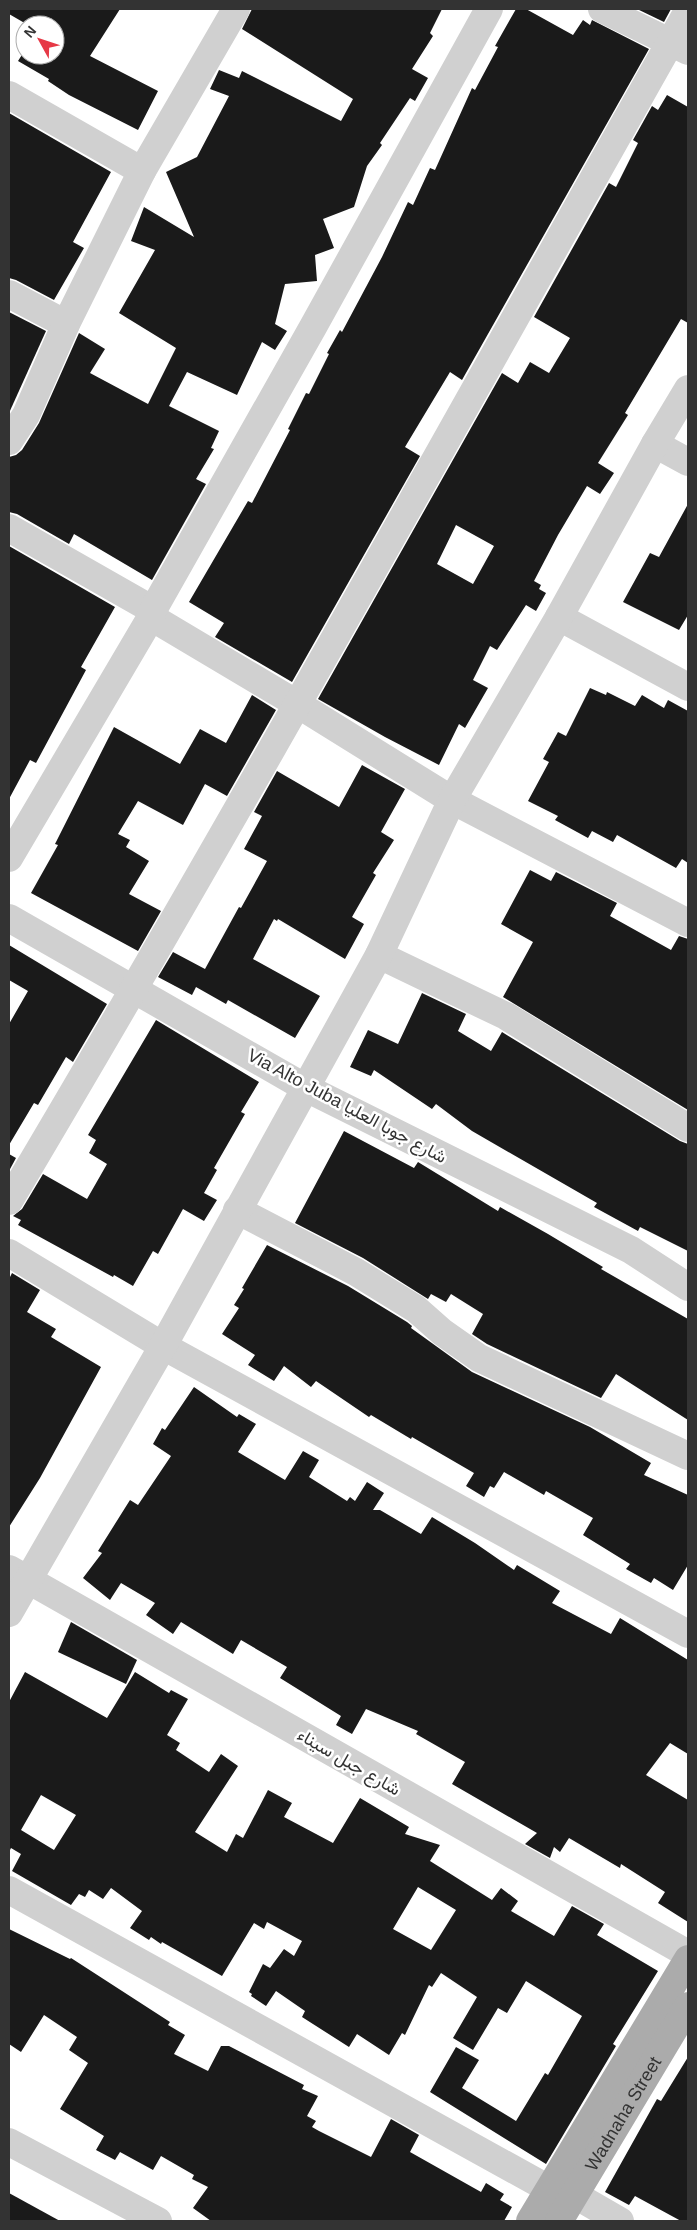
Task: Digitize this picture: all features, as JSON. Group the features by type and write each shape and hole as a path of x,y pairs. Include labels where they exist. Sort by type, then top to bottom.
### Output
{"main road":[{"path":"530,2221 688,1959"},
{"name":"Wadnaha Street","path":"559,2221 688,2006"}],"street":[{"path":"9,441 26,415 66,324 142,172 236,9"},
{"path":"9,858 152,614 489,9"},
{"path":"602,9 680,46"},
{"path":"9,1201 135,989 680,46 688,11"},
{"path":"9,95 142,172"},
{"path":"9,294 66,324"},
{"path":"9,1613 18,1574 163,1346 379,955 452,800 559,617 655,444 688,389"},
{"path":"655,444 688,462"},
{"path":"9,528 152,614 452,800 688,923"},
{"path":"559,617 688,687"},
{"name":"Via Alto Juba شارع جوبا العليا","path":"9,918 306,1088 631,1250 688,1286"},
{"path":"379,955 506,1016 688,1128"},
{"path":"237,1210 356,1272 416,1309 442,1332 479,1358 688,1456"},
{"path":"9,1253 163,1346 688,1632"},
{"name":"شارع جبل سيناء","path":"18,1574 688,1954"},
{"path":"9,1890 549,2189"},
{"path":"9,2142 158,2221"},
{"path":"575,2195 620,2221"}],"building":[{"path":"9,9 120,9 90,56 158,91 138,130 69,95 48,81 49,79 25,65 65,65 65,15 15,15 15,17 9,14"},
{"path":"252,9 442,9 430,33 433,36 412,69 428,78 415,101 410,98 380,143 382,145 367,166 354,207 323,219 334,248 315,255 317,281 285,284 275,324 287,331 275,350 262,342 237,395 187,372 169,406 219,431 211,448 214,449 196,479 206,484 152,580 74,534 69,544 17,514 9,512 9,457 16,455 22,450 39,423 79,333 105,349 90,373 148,404 176,348 119,313 155,250 131,241 144,207 194,237 166,172 197,157 229,96 210,89 219,70 239,78 242,71 341,121 353,99 242,29"},
{"path":"516,9 526,9 573,35 583,20 590,25 592,20 649,49 462,380 450,372 405,447 420,456 292,682 215,637 224,623 189,602 248,501 252,503 290,430 288,429 306,393 309,394 329,354 327,353 340,330 342,332 382,257 408,202 413,205 430,168 435,170 472,88 475,90 498,47 495,46"},
{"path":"637,9 671,9 664,22"},
{"path":"667,95 688,107 688,323 681,319 625,413 628,415 598,463 614,473 600,494 587,486 558,535 534,581 541,585 539,589 546,593 536,611 526,605 497,650 490,646 473,680 488,688 465,728 459,724 439,765 318,699 502,373 518,383 530,362 549,373 570,338 534,317 609,183 616,187 638,143 633,140 652,106 658,110","holes":["456,525 494,546 473,584 437,564"]},
{"path":"9,113 111,172 73,242 84,248 54,300 9,278"},
{"path":"9,312 46,331 9,413"},
{"path":"688,504 688,615 679,630 623,602 650,553 659,557"},
{"path":"9,546 115,607 81,667 86,670 36,763 30,760 9,799"},
{"path":"590,688 606,695 607,692 635,706 642,695 664,708 668,700 688,711 688,863 682,859 676,868 617,835 613,842 592,831 588,838 555,820 558,816 528,801 549,762 543,759 558,732 566,736"},
{"path":"252,695 276,710 227,796 205,784 183,825 138,801 118,834 130,840 126,847 149,861 129,894 161,911 138,951 31,893 58,845 55,844 114,727 180,764 200,729 226,743"},
{"path":"362,765 405,789 381,832 394,840 373,873 376,875 352,917 364,924 345,959 278,919 277,921 274,919 253,959 320,996 295,1038 228,1000 226,1004 196,987 192,995 158,977 173,952 205,969 239,907 241,908 267,861 244,849 262,816 254,812 277,771 339,807"},
{"path":"530,870 551,881 556,872 617,903 610,916 671,950 679,936 688,939 688,1110 503,997 533,942 501,924"},
{"path":"9,945 107,1004 73,1062 66,1057 38,1105 34,1103 9,1145 9,1024 28,991 9,980"},
{"path":"422,993 466,1014 458,1031 491,1051 502,1032 680,1141 688,1144 688,1251 640,1227 638,1231 594,1207 597,1203 472,1131 436,1104 432,1109 374,1070 371,1076 350,1067 368,1030 398,1044"},
{"path":"156,1020 259,1082 241,1112 245,1114 214,1168 217,1170 204,1193 217,1200 204,1221 183,1209 158,1254 153,1251 133,1286 18,1225 21,1220 13,1216 22,1209 43,1174 87,1199 107,1164 89,1153 96,1140 88,1135"},
{"path":"344,1131 414,1168 418,1162 498,1211 500,1207 548,1234 603,1267 601,1269 688,1319 688,1420 616,1374 601,1398 487,1344 472,1334 483,1314 451,1294 446,1302 431,1294 428,1299 363,1258 295,1223"},
{"path":"9,1154 16,1158 9,1171"},
{"path":"267,1245 348,1286 407,1322 412,1326 411,1328 472,1372 590,1427 651,1463 644,1475 688,1495 688,1565 673,1590 654,1578 651,1583 626,1569 630,1564 583,1535 593,1518 546,1491 544,1495 504,1472 494,1488 490,1486 484,1497 466,1486 474,1473 371,1415 369,1417 316,1381 311,1387 284,1366 274,1381 248,1365 255,1355 222,1334 239,1308 234,1305"},
{"path":"12,1273 40,1290 27,1312 56,1329 51,1337 101,1367 40,1478 9,1527 9,1279"},
{"path":"194,1387 237,1417 239,1414 256,1424 238,1452 285,1480 303,1451 319,1460 309,1477 347,1501 350,1497 355,1501 367,1482 384,1493 373,1510 380,1510 421,1534 432,1517 475,1543 514,1570 517,1565 560,1591 552,1603 611,1634 620,1618 688,1660 688,1754 670,1743 646,1775 688,1800 688,1922 658,1903 665,1892 621,1864 620,1868 569,1838 560,1852 554,1847 550,1858 525,1844 537,1833 452,1784 465,1762 416,1734 418,1731 366,1709 352,1734 336,1725 341,1716 280,1678 287,1667 241,1640 233,1654 181,1622 173,1634 146,1615 155,1603 121,1583 110,1600 83,1578 102,1553 98,1551 130,1500 138,1505 171,1456 153,1444 162,1428 165,1430"},
{"path":"71,1622 137,1660 126,1684 58,1652"},
{"path":"25,1672 107,1718 135,1672 169,1693 171,1690 188,1699 167,1735 180,1743 176,1750 209,1772 221,1754 238,1766 195,1832 227,1852 236,1834 243,1838 268,1790 292,1803 284,1817 333,1843 360,1798 409,1827 405,1834 440,1845 430,1861 492,1900 501,1888 518,1901 511,1911 554,1936 572,1906 604,1924 597,1935 658,1971 613,2044 616,2046 546,2164 430,2092 456,2047 479,2060 462,2088 516,2121 545,2073 548,2075 582,2016 526,1981 507,2013 498,2008 473,2050 453,2038 477,1997 441,1973 432,1987 429,1985 405,2035 402,2033 389,2055 357,2034 349,2047 302,2017 305,2011 276,1991 266,2006 251,1996 252,1994 249,1992 263,1964 270,1968 284,1949 294,1956 302,1941 267,1922 264,1929 254,1923 222,1976 162,1942 161,1944 151,1937 149,1940 130,1928 142,1911 111,1888 103,1899 89,1890 85,1897 79,1894 71,1905 12,1871 21,1854 11,1848 9,1852 9,1702","holes":["41,1795 76,1815 54,1850 21,1830","418,1887 456,1910 431,1950 393,1929"]},
{"path":"9,1929 71,1958 170,2022 168,2025 185,2035 174,2054 208,2071 221,2046 229,2046 304,2085 302,2089 318,2096 307,2116 316,2121 312,2127 371,2157 391,2119 419,2135 410,2152 481,2192 486,2183 504,2194 500,2200 512,2207 504,2221 211,2221 193,2208 208,2187 192,2179 194,2175 161,2156 153,2170 120,2152 115,2160 96,2150 104,2136 60,2109 88,2063 69,2050 77,2037 44,2015 21,2052 9,2044"},
{"path":"688,2057 688,2221 681,2221 635,2196 629,2205 605,2192 657,2099 661,2101"},
{"path":"9,2193 60,2221 9,2221"}]}
